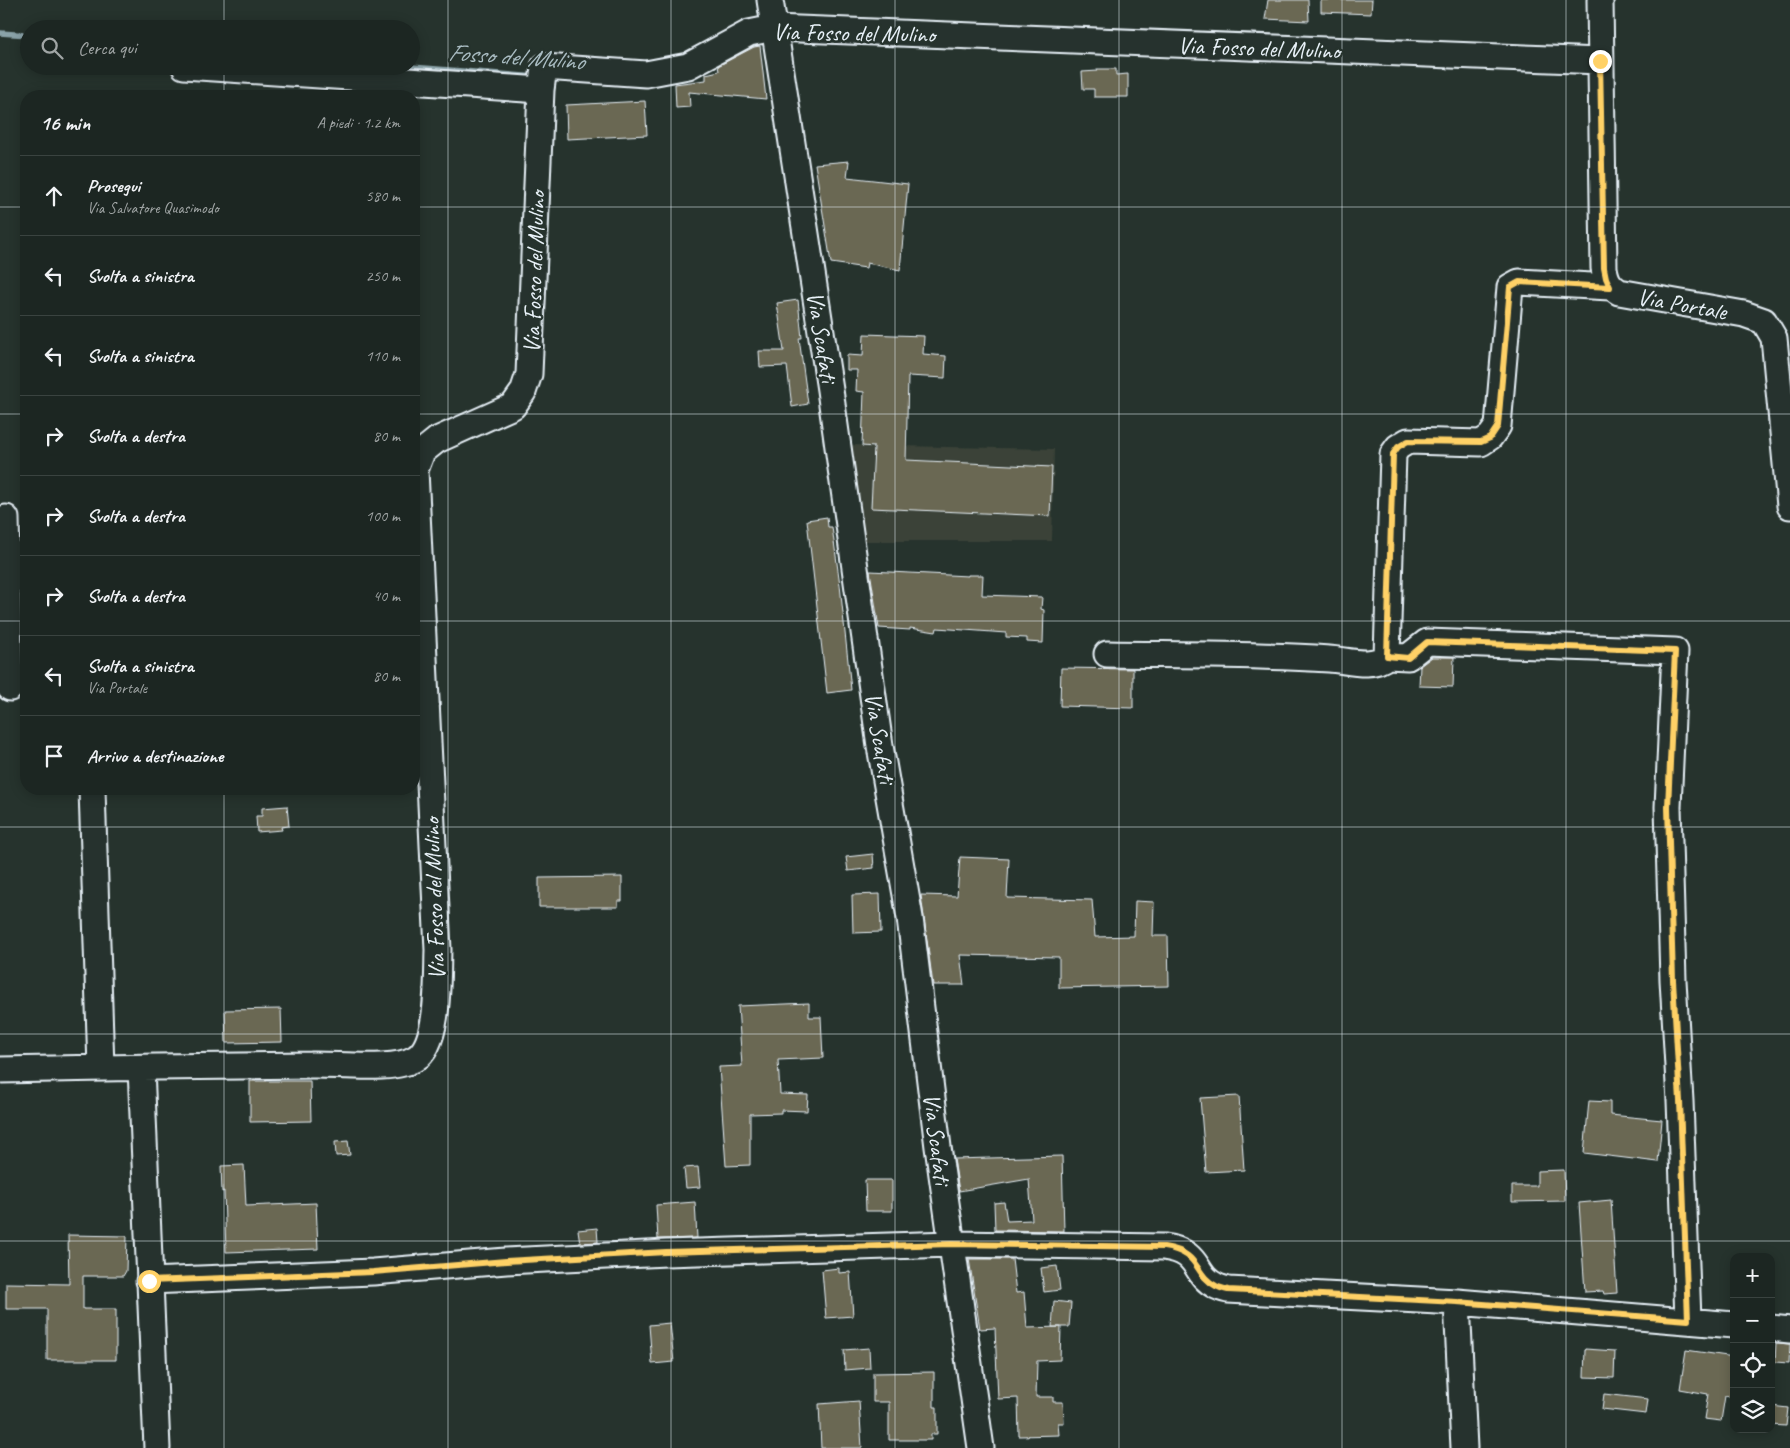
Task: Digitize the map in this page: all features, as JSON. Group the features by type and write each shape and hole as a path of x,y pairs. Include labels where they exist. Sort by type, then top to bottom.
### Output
{"street":[{"name":"Via Scafati","path":"770,0 830,390 880,746 910,918 951,1244 981,1448"},
{"name":"Via Portale","path":"1600,0 1604,268 1606,278 1610,287 1619,292 1744,314 1764,321 1774,338 1790,506"},
{"name":"Via Fosso del Mulino","path":"420,457 422,452 437,440 513,406 523,392 529,374 543,78 646,74 688,66 749,33 774,28 1600,61"},
{"path":"420,74 543,78"},
{"path":"1387,656 1393,454 1398,447 1408,441 1481,442 1490,438 1498,426 1510,287 1519,282 1610,287"},
{"path":"6,518 12,688"},
{"name":"Via Fosso del Mulino","path":"0,1070 315,1064 393,1066 416,1058 426,1047 435,1021 438,950 420,574"},
{"path":"1107,654 1304,657 1369,663 1380,662 1387,656 1408,658 1427,642 1675,651 1668,816 1673,980 1680,1101 1688,1320"},
{"path":"92,795 101,1068"},
{"path":"141,1068 157,1448"},
{"path":"149,1281 373,1272 506,1261 666,1252 951,1244 1164,1247 1178,1249 1189,1255 1206,1278 1216,1286 1228,1290 1457,1302 1730,1324"},
{"path":"1457,1302 1464,1448"},
{"path":"1775,1328 1790,1330"}],"shaded area":[{"path":"847,445 1054,449 1052,541 863,541"}],"building":[{"path":"1268,0 1308,0 1309,21 1265,19"},
{"path":"1321,0 1372,0 1371,14 1321,12"},
{"path":"760,46 766,99 689,92 690,107 676,108 675,84 706,80 706,74 719,71 718,66 754,47"},
{"path":"1097,69 1116,69 1116,75 1128,74 1128,97 1094,97 1094,89 1083,89 1082,72 1098,71"},
{"path":"645,101 647,135 567,139 566,105"},
{"path":"849,161 847,177 908,184 900,270 867,263 866,268 831,263 815,164"},
{"path":"798,300 802,338 799,338 808,404 792,407 787,366 760,367 759,351 784,351 777,303"},
{"path":"864,334 924,336 923,354 946,356 945,378 908,376 906,460 1052,467 1050,516 871,508 874,447 862,446 864,392 856,391 857,370 847,370 847,355 863,356"},
{"path":"827,517 828,527 832,527 851,690 827,693 807,520"},
{"path":"870,571 968,576 983,575 982,595 1042,597 1041,609 1044,610 1043,643 1027,642 1027,638 1006,637 1006,633 937,628 936,632 910,628 910,630 879,628"},
{"path":"1432,657 1454,657 1453,687 1419,686 1420,666"},
{"path":"1061,668 1133,669 1133,708 1060,706"},
{"path":"287,806 289,826 281,827 282,830 257,832 256,816 262,816 262,808"},
{"path":"873,854 874,868 848,871 846,857"},
{"path":"960,857 1009,859 1007,898 1092,900 1095,937 1134,936 1135,901 1154,902 1153,936 1168,936 1169,986 1059,988 1059,957 960,955 964,985 933,985 921,895 957,896"},
{"path":"622,877 622,901 618,901 618,907 539,907 539,878"},
{"path":"880,894 881,932 853,933 852,895"},
{"path":"809,1003 809,1017 821,1017 823,1058 778,1060 780,1094 808,1095 807,1111 781,1110 781,1113 750,1114 750,1165 726,1166 719,1067 742,1066 738,1006"},
{"path":"281,1009 282,1042 226,1043 225,1010"},
{"path":"250,1081 310,1081 311,1121 250,1122"},
{"path":"1239,1096 1244,1170 1206,1172 1200,1098"},
{"path":"1589,1101 1610,1102 1610,1115 1662,1120 1658,1162 1584,1153"},
{"path":"348,1141 350,1155 336,1156 335,1142"},
{"path":"1062,1156 1064,1231 995,1230 994,1203 1004,1202 1007,1221 1032,1220 1029,1179 959,1191 954,1159"},
{"path":"244,1165 246,1206 316,1203 318,1249 226,1252 224,1191 222,1192 221,1166"},
{"path":"698,1167 700,1187 686,1188 684,1168"},
{"path":"1564,1170 1565,1201 1512,1202 1512,1186 1537,1186 1537,1171"},
{"path":"865,1180 892,1180 892,1211 866,1211"},
{"path":"1611,1200 1617,1293 1604,1294 1603,1291 1585,1292 1579,1203"},
{"path":"695,1202 697,1238 658,1239 656,1205"},
{"path":"597,1228 598,1242 580,1243 578,1230"},
{"path":"68,1235 127,1236 126,1271 123,1276 83,1276 83,1309 116,1309 116,1360 47,1360 47,1309 6,1309 6,1283 69,1284"},
{"path":"969,1259 1012,1259 1016,1293 1024,1292 1027,1328 1061,1327 1060,1360 1037,1361 1036,1397 1053,1397 1053,1402 1063,1402 1064,1423 1058,1423 1059,1435 1019,1436 1018,1398 998,1399 995,1328 980,1329"},
{"path":"1057,1266 1060,1290 1044,1292 1041,1268"},
{"path":"839,1268 839,1273 850,1272 853,1316 826,1318 822,1270"},
{"path":"1054,1301 1071,1303 1069,1327 1052,1327"},
{"path":"670,1323 674,1362 652,1364 649,1325"},
{"path":"1776,1343 1790,1344 1789,1363 1775,1362"},
{"path":"869,1348 870,1368 845,1370 844,1350"},
{"path":"1585,1349 1615,1351 1614,1378 1584,1377"},
{"path":"1686,1350 1730,1356 1730,1397 1725,1396 1721,1421 1704,1419 1708,1394 1680,1389"},
{"path":"934,1372 934,1407 937,1407 937,1434 931,1434 931,1440 889,1440 889,1402 873,1402 873,1373"},
{"path":"1604,1394 1648,1399 1646,1414 1602,1409"},
{"path":"859,1401 862,1448 821,1448 819,1404"},
{"path":"1775,1406 1788,1408 1786,1426 1775,1425"}],"waterway":[{"name":"Fosso del Mulino","path":"0,33 20,34"},
{"name":"Fosso del Mulino","path":"420,68 537,77"}],"route":[{"path":"149,1281 373,1272 506,1261 666,1252 951,1244 1164,1247 1178,1249 1189,1255 1206,1278 1216,1286 1228,1290 1457,1302 1688,1320 1669,882 1668,807 1675,651 1427,642 1408,658 1387,656 1393,454 1398,447 1408,441 1481,442 1490,438 1498,426 1510,287 1519,282 1610,287 1604,268 1600,61"}]}
